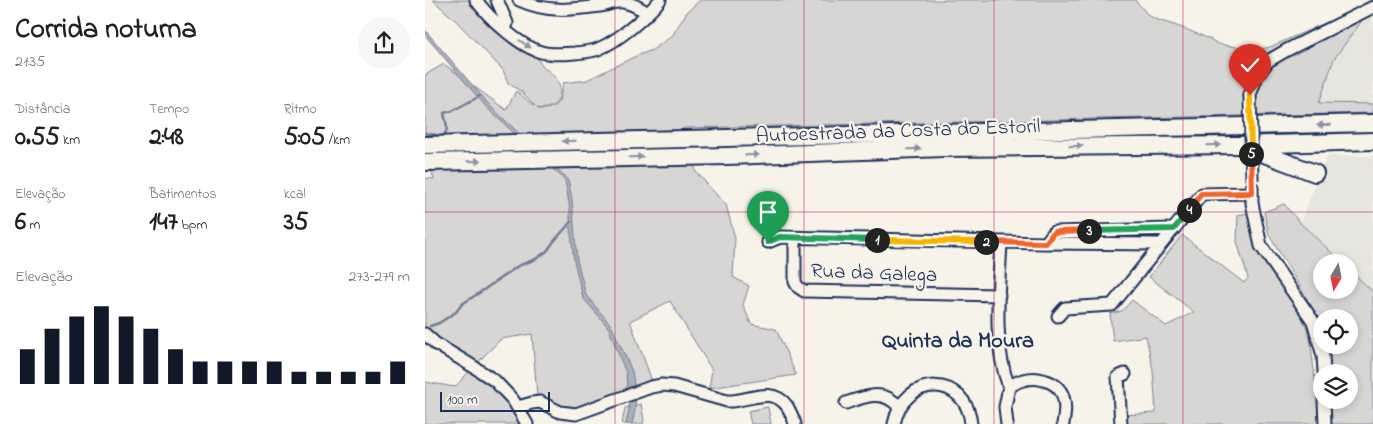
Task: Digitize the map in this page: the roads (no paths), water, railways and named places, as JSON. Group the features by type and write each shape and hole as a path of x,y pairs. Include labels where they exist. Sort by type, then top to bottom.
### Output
{"highway":[{"name":"Autoestrada da Costa do Estoril","path":"425,144 1373,123"},
{"name":"Autoestrada da Costa do Estoril","path":"425,162 949,148 1373,142"},
{"path":"1239,144 1315,173"}],"street":[{"path":"476,0 485,12 505,30 532,49 541,52 563,54 589,52 604,46 640,21 660,0"},
{"path":"497,0 507,23 505,30"},
{"path":"519,0 535,6 559,10 607,5 617,1 631,3 648,13"},
{"path":"1324,364 1313,321 1261,246 1252,203 1250,95 1257,76 1268,62 1287,50 1373,7"},
{"path":"1058,316 1065,308 1112,305 1201,194 1252,193"},
{"path":"1046,243 1054,232 1174,229"},
{"path":"768,242 780,237 1161,244"},
{"name":"Rua da Galega","path":"795,238 795,282 804,291 999,295"},
{"path":"1001,242 999,339 1004,374 1009,387 1005,407 1007,424"},
{"path":"425,336 495,381 518,407 527,424"},
{"path":"1121,424 1118,377 1125,374"},
{"path":"1009,387 1023,380 1038,378 1048,381 1058,388 1063,395 1065,407 1063,424"},
{"path":"518,407 532,402 540,402 560,412 576,414 644,390 668,385 732,401 773,395 779,397 787,407 795,424"},
{"path":"894,424 896,413 906,398 919,389 929,386 951,390 963,400 969,411 971,424"},
{"path":"846,403 876,396 886,397 894,401 899,407"},
{"path":"1325,409 1325,424"}],"waterway":[{"path":"425,133 442,136 445,134 447,129 444,113 452,111 480,96"},
{"path":"430,326 439,323 456,312 462,304 518,266 536,259 547,251 571,222"}],"district":[{"name":"Quinta da Moura","path":"958,339"}]}
